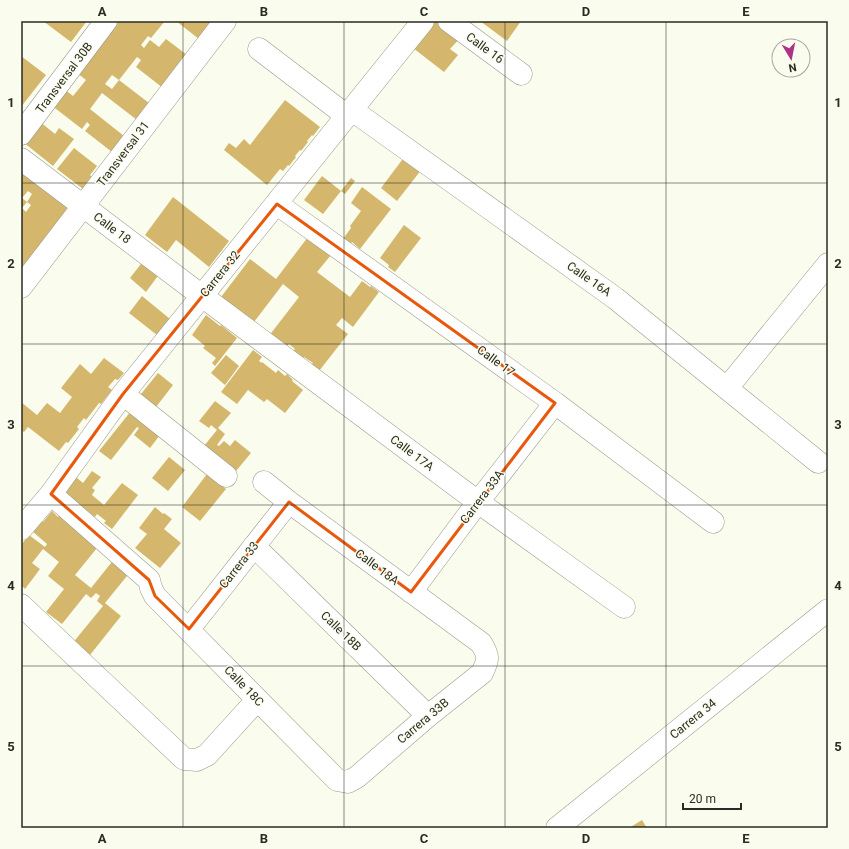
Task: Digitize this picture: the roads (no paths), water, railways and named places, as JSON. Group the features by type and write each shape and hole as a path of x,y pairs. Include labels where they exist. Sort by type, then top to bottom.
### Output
{"street":[{"name":"Transversal 30B","path":"21,134 106,21"},
{"name":"Transversal 31","path":"21,287 225,21"},
{"name":"Carrera 32","path":"21,529 51,494 124,394 423,21"},
{"name":"Calle 16","path":"448,21 521,74"},
{"name":"Calle 16A","path":"259,49 615,298 818,462"},
{"name":"Calle 18","path":"21,159 202,296"},
{"name":"Calle 17","path":"277,204 555,403 713,522"},
{"path":"727,388 828,264"},
{"name":"Calle 17A","path":"202,296 478,502 624,607"},
{"path":"124,394 226,476"},
{"name":"Carrera 33A","path":"411,592 478,502 555,403"},
{"name":"Calle 18A","path":"264,482 481,643 487,653"},
{"name":"Calle 18C","path":"51,494 149,580 155,596 337,780 348,782"},
{"name":"Carrera 33","path":"189,629 289,502"},
{"name":"Calle 18B","path":"254,546 428,716"},
{"path":"21,605 184,759 197,760 207,755 258,700"},
{"name":"Carrera 34","path":"558,828 828,610"},
{"name":"Carrera 33B","path":"348,782 357,777 428,716 482,673 486,663 487,653"}]}
